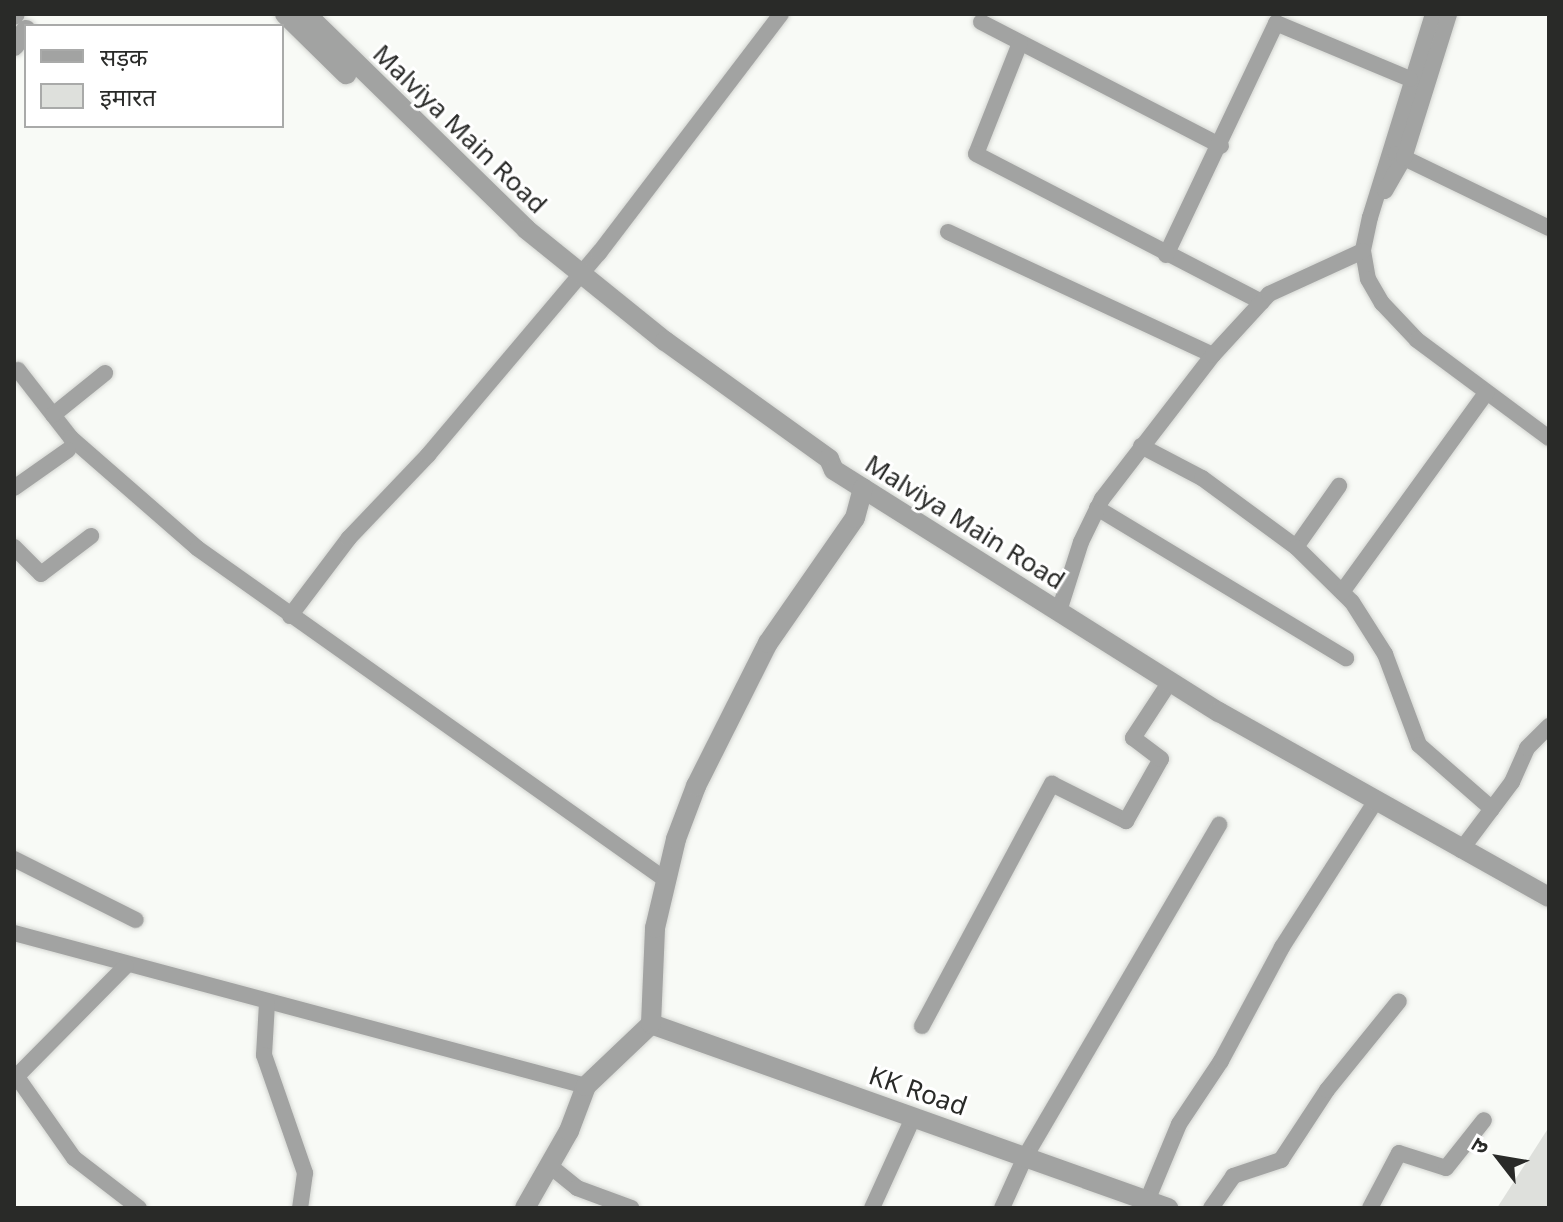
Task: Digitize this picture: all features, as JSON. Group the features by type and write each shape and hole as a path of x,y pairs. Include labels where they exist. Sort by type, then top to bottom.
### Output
{"street":[{"path":"285,14 399,118"},
{"name":"Malviya Main Road","path":"306,14 399,118 576,278 749,410 823,471 834,470 1171,680 1375,802 1549,897"},
{"path":"290,616 349,538 428,455 576,278 781,14"},
{"path":"1396,154 1410,79 1433,14"},
{"path":"1449,14 1370,217 1363,251 1368,279 1382,303 1438,358 1549,438"},
{"path":"981,22 1221,146"},
{"path":"1166,255 1221,146 1276,23 1410,79"},
{"path":"1020,43 976,154 1262,302"},
{"path":"1396,154 1549,228"},
{"path":"948,232 1213,355"},
{"path":"1059,611 1097,508 1213,355 1262,302 1363,251"},
{"path":"18,370 53,415 119,482 290,616 414,698 666,880"},
{"path":"53,415 105,373"},
{"path":"1342,592 1486,393"},
{"path":"1141,446 1202,478 1296,547 1342,592 1385,654 1419,745 1492,809"},
{"path":"14,488 68,450"},
{"path":"1296,547 1339,486"},
{"path":"525,1208 585,1099 586,1086 651,1024 655,928 666,880 696,786 747,681 855,518 863,488"},
{"path":"1097,508 1346,658"},
{"path":"14,547 41,574 91,536"},
{"path":"922,1026 1052,784 1126,821 1161,759 1133,738 1171,680"},
{"path":"1461,850 1512,782 1527,748 1549,726"},
{"path":"1147,1201 1179,1124 1221,1061 1282,947 1375,802"},
{"path":"1002,1208 1025,1157 1219,825"},
{"path":"14,859 136,920"},
{"path":"14,933 126,966 586,1086"},
{"path":"126,966 16,1078 74,1158 139,1208"},
{"path":"1211,1208 1233,1176 1281,1160 1327,1090 1399,1001"},
{"path":"267,1003 264,1055 305,1173 300,1208"},
{"name":"KK Road","path":"651,1024 1168,1208"},
{"path":"872,1208 913,1118"},
{"path":"1370,1208 1399,1153 1446,1168 1484,1120"},
{"path":"550,1166 577,1188 631,1208"}],"building":[{"path":"1549,1127 1549,1208 1497,1208"}]}
